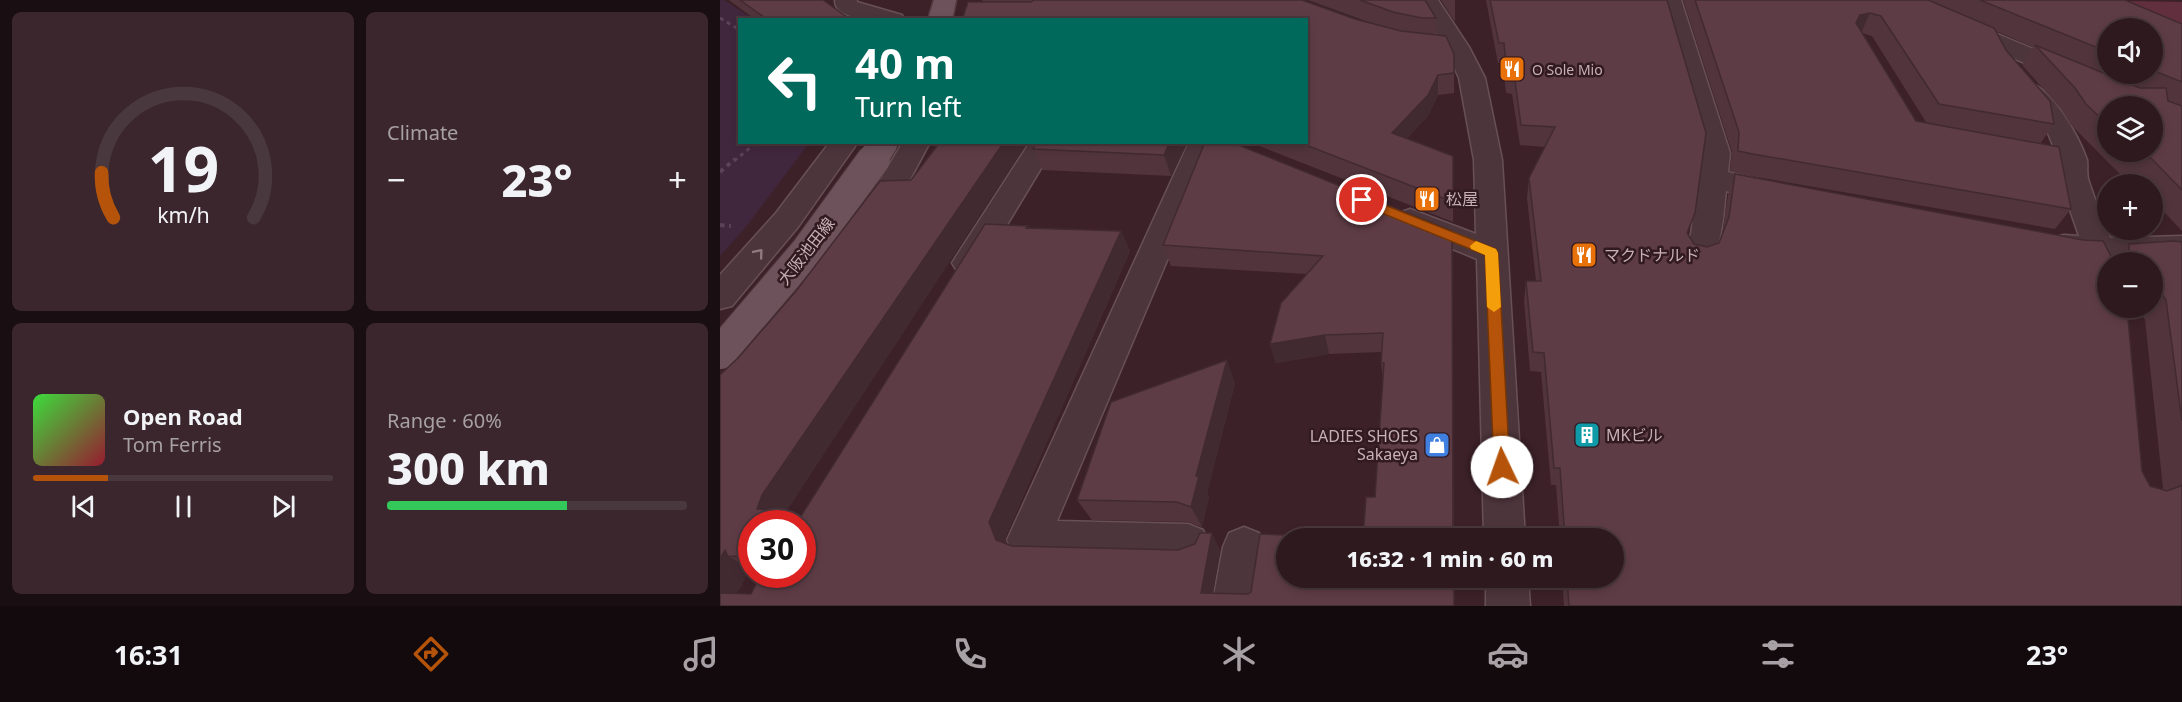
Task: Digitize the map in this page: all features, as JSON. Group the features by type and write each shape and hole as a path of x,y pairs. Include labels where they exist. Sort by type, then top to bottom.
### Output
{"main road":[{"path":"940,18 945,0"},
{"name":"大阪池田線","path":"727,365 758,312 814,243 884,144"}],"street":[{"path":"846,0 846,6 887,18"},
{"path":"905,18 910,0"},
{"path":"1428,0 1443,47 1472,78 1488,160 1505,528"},
{"path":"1670,0 1716,153 1706,234 1699,254"},
{"path":"1897,0 2122,96"},
{"path":"1995,43 2005,63 2065,135 2074,162 2073,178 2100,252"},
{"path":"720,297 780,229 844,144"},
{"path":"727,365 783,323 810,292 893,183 916,144"},
{"path":"955,284 1043,144"},
{"path":"1188,544 1028,540 1215,144"},
{"path":"1995,148 2074,162"},
{"path":"1714,179 1803,198"},
{"path":"1390,212 1492,253"},
{"path":"2031,240 2066,247 2097,259"},
{"path":"2154,252 2182,247"},
{"path":"720,317 783,323"},
{"path":"1234,606 1244,547"},
{"path":"1507,588 1508,606"}],"path":[{"path":"720,18 738,29"},
{"path":"720,172 755,144"}],"shaded area":[{"path":"720,0 724,0 751,18 738,18 738,144 808,144 745,228 720,256"},
{"path":"2076,0 2182,2 2182,39 2163,32 2163,18 2125,18"}],"building":[{"path":"740,0 823,0 848,18 765,18"},
{"path":"1034,0 1302,0 1355,19 1401,31 1446,36 1454,54 1454,73 1438,75 1428,95 1392,133 1453,156 1453,202 1303,144 1308,144 1308,18 963,18 968,2 1031,2"},
{"path":"1360,0 1425,0 1436,18 1422,18 1393,12"},
{"path":"1490,0 1667,0 1706,133 1695,213 1687,233 1694,244 1707,247 1719,243 1729,217 1735,174 2083,240 2103,241 2109,252 2097,252 2097,318 2128,318 2142,471 2150,486 2167,491 2182,484 2182,606 1569,606 1568,588 1624,588 1624,528 1564,528 1560,468 1554,468 1544,353 1533,352 1526,281 1541,281 1529,178 1555,127 1521,125 1514,73 1507,73 1504,43 1499,43"},
{"path":"1695,0 1928,0 1994,28 2006,50 2050,101 2054,124 1939,104 1881,16 1870,13 1860,15 1856,23 1916,121 2059,147 2071,209 1738,151 1739,132"},
{"path":"1980,0 2125,0 2182,24 2182,82 2163,74 2163,18 2097,18 2097,48"},
{"path":"2035,45 2097,70 2097,84 2130,84 2140,88 2166,88 2168,101 2182,106 2182,190 2155,162 2163,162 2163,96 2097,96 2097,114"},
{"path":"938,144 1003,144 762,495 757,509 776,510 738,510 738,556 728,556 725,550 720,559 720,375 738,358 796,291 880,181 911,180"},
{"path":"1036,144 1169,144 1164,155 1033,149"},
{"path":"1204,144 1236,144 1452,231 1453,528 1364,528 1366,497 1375,497 1384,363 1381,363 1383,333 1325,335 1270,344 1281,303 1323,256 1163,245"},
{"path":"985,224 1028,226 1026,228 1121,231 989,522 996,540 1012,546 1178,550 1195,544 1200,533 1212,533 1201,593 1248,594 1251,592 1260,534 1276,535 1276,588 1454,588 1454,606 720,606 720,593 751,594 754,588 816,588 816,510 805,510"},
{"path":"2182,242 2182,421 2166,300 2163,295 2163,252 2129,252 2129,244"},
{"path":"1227,360 1196,476 1199,476 1191,507 1177,502 1077,500 1111,402"}],"slow traffic":[{"path":"1476,246 1492,253 1494,307"}],"place":[{"name":"O Sole Mio","path":"1512,69"},
{"name":"松屋","path":"1427,199"},
{"name":"マクドナルド","path":"1584,255"},
{"name":"MKビル","path":"1587,435"},
{"name":"LADIES SHOES Sakaeya","path":"1437,445"}],"route":[{"path":"1362,200 1492,253 1502,467"}]}
